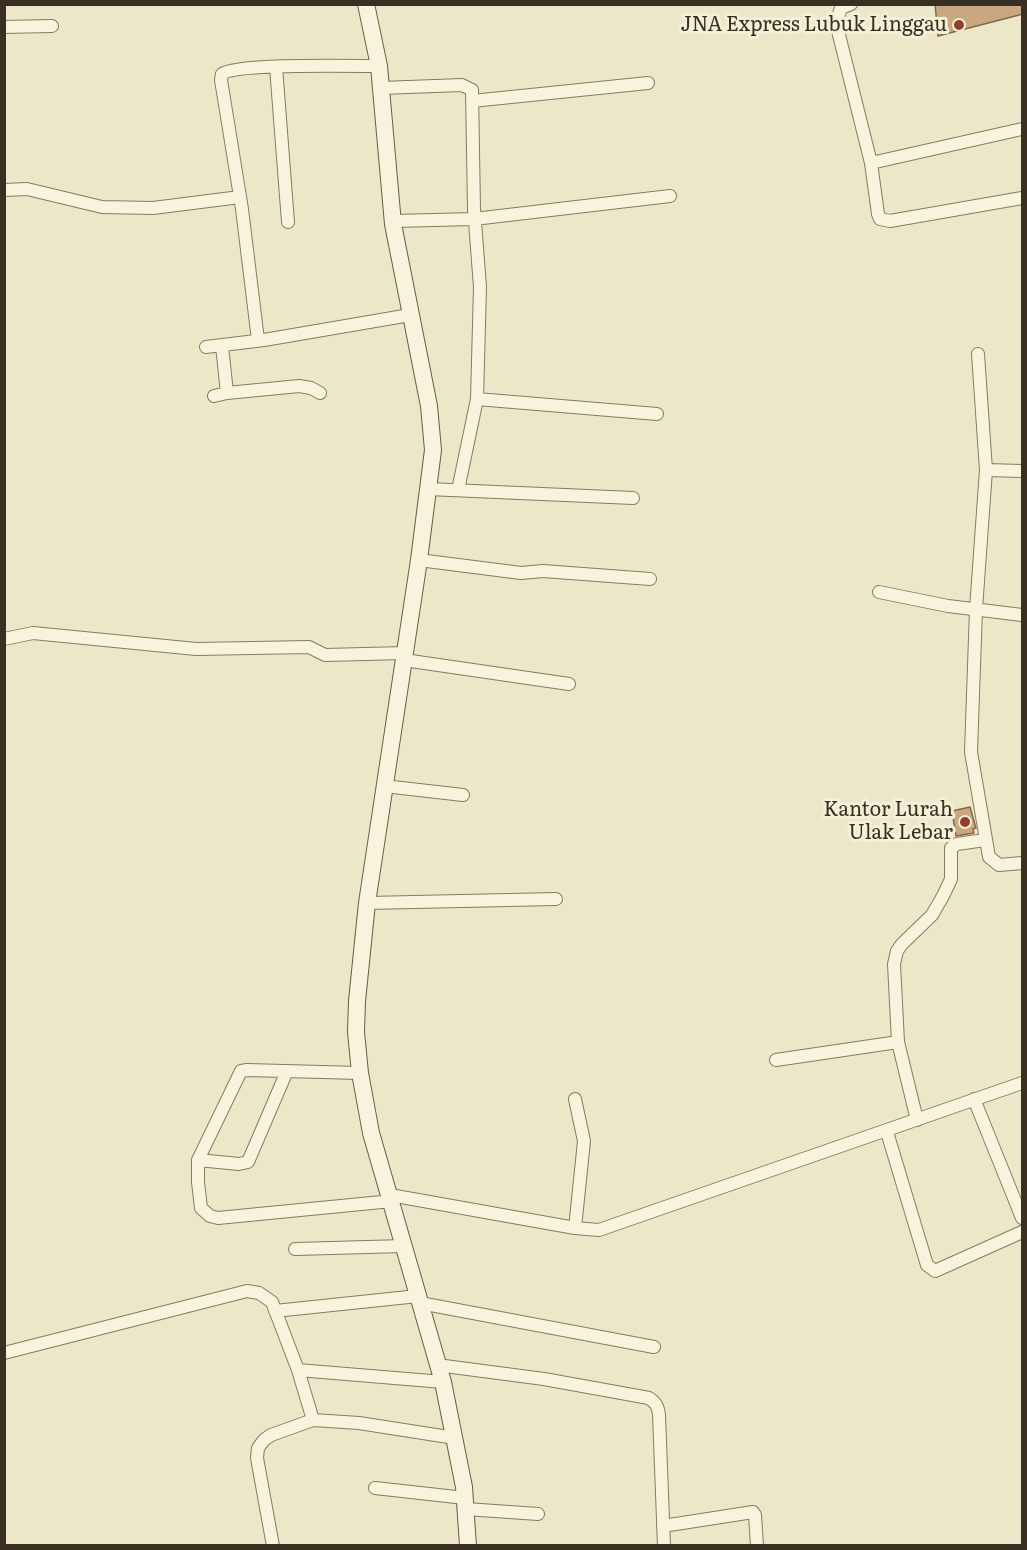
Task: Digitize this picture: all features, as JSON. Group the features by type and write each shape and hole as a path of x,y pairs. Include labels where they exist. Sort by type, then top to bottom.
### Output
{"street":[{"path":"366,4 379,66 393,221 432,430 433,450 420,560 367,903 356,1017 360,1073 371,1133 443,1382 455,1438 465,1503 468,1545"},
{"path":"851,4 841,8 836,22 871,163 880,219 1023,198"},
{"path":"4,27 52,26"},
{"path":"258,340 240,197 221,76 223,72 230,70 276,67 379,66"},
{"path":"276,67 288,222"},
{"path":"472,100 648,82"},
{"path":"381,88 462,85 472,90 474,219 480,287 477,399 458,490"},
{"path":"871,163 1023,129"},
{"path":"4,190 27,189 102,207 153,208 240,197"},
{"path":"393,221 474,219 670,196"},
{"path":"206,347 410,315"},
{"path":"222,345 227,393"},
{"path":"978,354 986,470 976,609 971,752 988,857 995,864 1023,863"},
{"path":"214,396 299,386 306,386 320,393"},
{"path":"477,399 657,414"},
{"path":"986,470 1023,471"},
{"path":"428,489 633,498"},
{"path":"420,560 521,573 543,571 650,579"},
{"path":"879,592 948,606 1023,615"},
{"path":"4,639 33,633 196,649 309,647 325,655 404,657 569,684"},
{"path":"384,786 463,795"},
{"path":"917,1120 898,1042 894,964 897,951 932,915 944,896 951,879 951,848 957,844 985,840"},
{"path":"367,903 556,899"},
{"path":"777,1060 898,1042"},
{"path":"360,1073 241,1071 198,1160 201,1208 210,1216 218,1218 391,1198 599,1230 1023,1083"},
{"path":"198,1160 239,1164 248,1162 287,1071"},
{"path":"575,1099 584,1142 575,1228"},
{"path":"974,1099 1023,1218"},
{"path":"887,1131 930,1269 935,1271 1023,1232"},
{"path":"295,1249 404,1246"},
{"path":"4,1353 247,1291 264,1295 272,1302 298,1370 313,1420"},
{"path":"275,1311 419,1299 654,1347"},
{"path":"437,1365 543,1379 649,1398 658,1406 659,1415 664,1545"},
{"path":"298,1370 443,1382"},
{"path":"273,1545 257,1452 264,1440 272,1435 313,1420 359,1423 455,1438"},
{"path":"375,1488 538,1514"},
{"path":"663,1526 753,1512 757,1545"}],"building":[{"name":"JNA Express Lubuk Linggau","path":"935,4 1023,4 1023,14 938,36"},
{"name":"Kantor Lurah Ulak Lebar","path":"970,807 976,828 973,829 974,833 956,836 952,811"}],"place":[{"name":"JNA Express Lubuk Linggau","path":"959,25"},
{"name":"Kantor Lurah Ulak Lebar","path":"965,822"}]}
